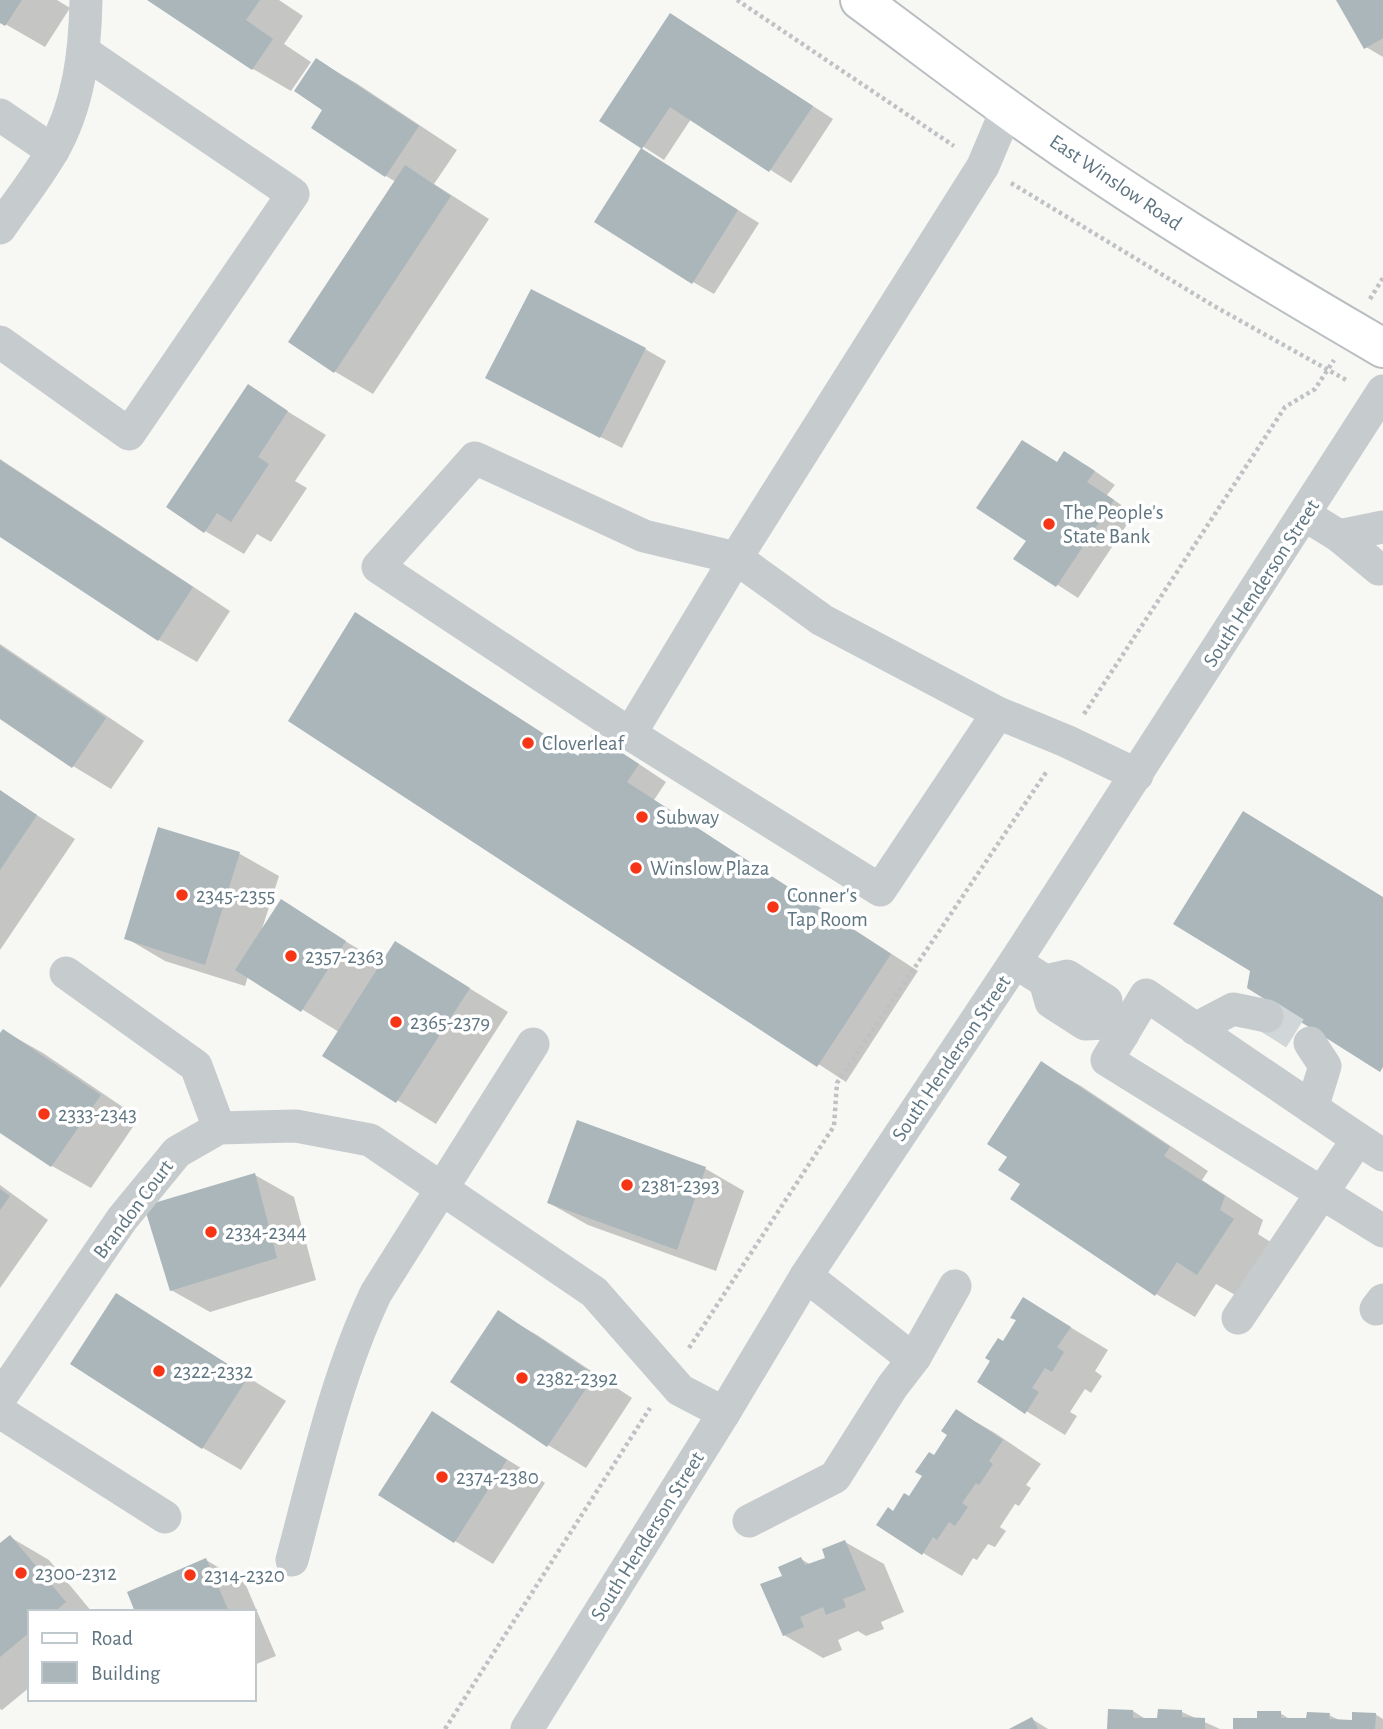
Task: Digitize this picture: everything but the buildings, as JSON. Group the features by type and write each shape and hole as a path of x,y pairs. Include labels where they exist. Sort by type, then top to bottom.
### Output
{"main road":[{"name":"East Winslow Road","path":"860,0 1007,109 1122,187 1253,272 1383,348"}],"street":[{"path":"0,228 53,151 72,107 84,52 86,0"},
{"path":"0,342 129,434 293,194 84,52"},
{"path":"629,734 736,558 983,166 1007,109"},
{"path":"0,115 53,151"},
{"name":"South Henderson Street","path":"527,1729 806,1276 1137,775 1383,391"},
{"path":"998,713 880,890 629,734 378,567 475,458 644,536 736,558 821,620 998,713 1066,741 1137,775"},
{"path":"1305,514 1378,569 1383,568"},
{"path":"1339,537 1383,527"},
{"path":"1015,962 1045,981 1067,976 1106,1001 1115,1029"},
{"path":"66,973 196,1066 219,1128"},
{"path":"1238,1318 1322,1192 1371,1147 1146,995 1115,1029 1107,1060 1322,1192 1383,1231"},
{"path":"1195,1028 1233,1009 1268,1016"},
{"path":"292,1560 334,1402 357,1332 376,1293 440,1188 533,1044"},
{"path":"1310,1044 1325,1066 1312,1108"},
{"name":"Brandon Court","path":"0,1398 122,1219 177,1152 219,1128 296,1126 370,1140 594,1292 680,1390 724,1413"},
{"path":"806,1276 900,1349 915,1357"},
{"path":"749,1521 835,1477 892,1387 915,1357 954,1286"},
{"path":"0,1412 165,1517"}],"path":[{"path":"445,1729 834,1126 837,1083 1285,407 1315,388 1327,370 1214,306 983,166 737,0"}],"tunnel":[{"path":"1267,1016 1310,1043"}],"place":[{"name":"The People's State Bank","path":"1049,524"},
{"name":"Cloverleaf","path":"528,743"},
{"name":"Subway","path":"642,817"},
{"name":"Winslow Plaza","path":"636,868"},
{"name":"2345-2355","path":"182,895"},
{"name":"Conner's Tap Room","path":"773,907"},
{"name":"2357-2363","path":"291,956"},
{"name":"2365-2379","path":"396,1022"},
{"name":"2333-2343","path":"44,1114"},
{"name":"2381-2393","path":"627,1185"},
{"name":"2334-2344","path":"211,1232"},
{"name":"2322-2332","path":"159,1371"},
{"name":"2382-2392","path":"522,1378"},
{"name":"2374-2380","path":"442,1477"},
{"name":"2300-2312","path":"21,1573"},
{"name":"2314-2320","path":"190,1575"}]}
